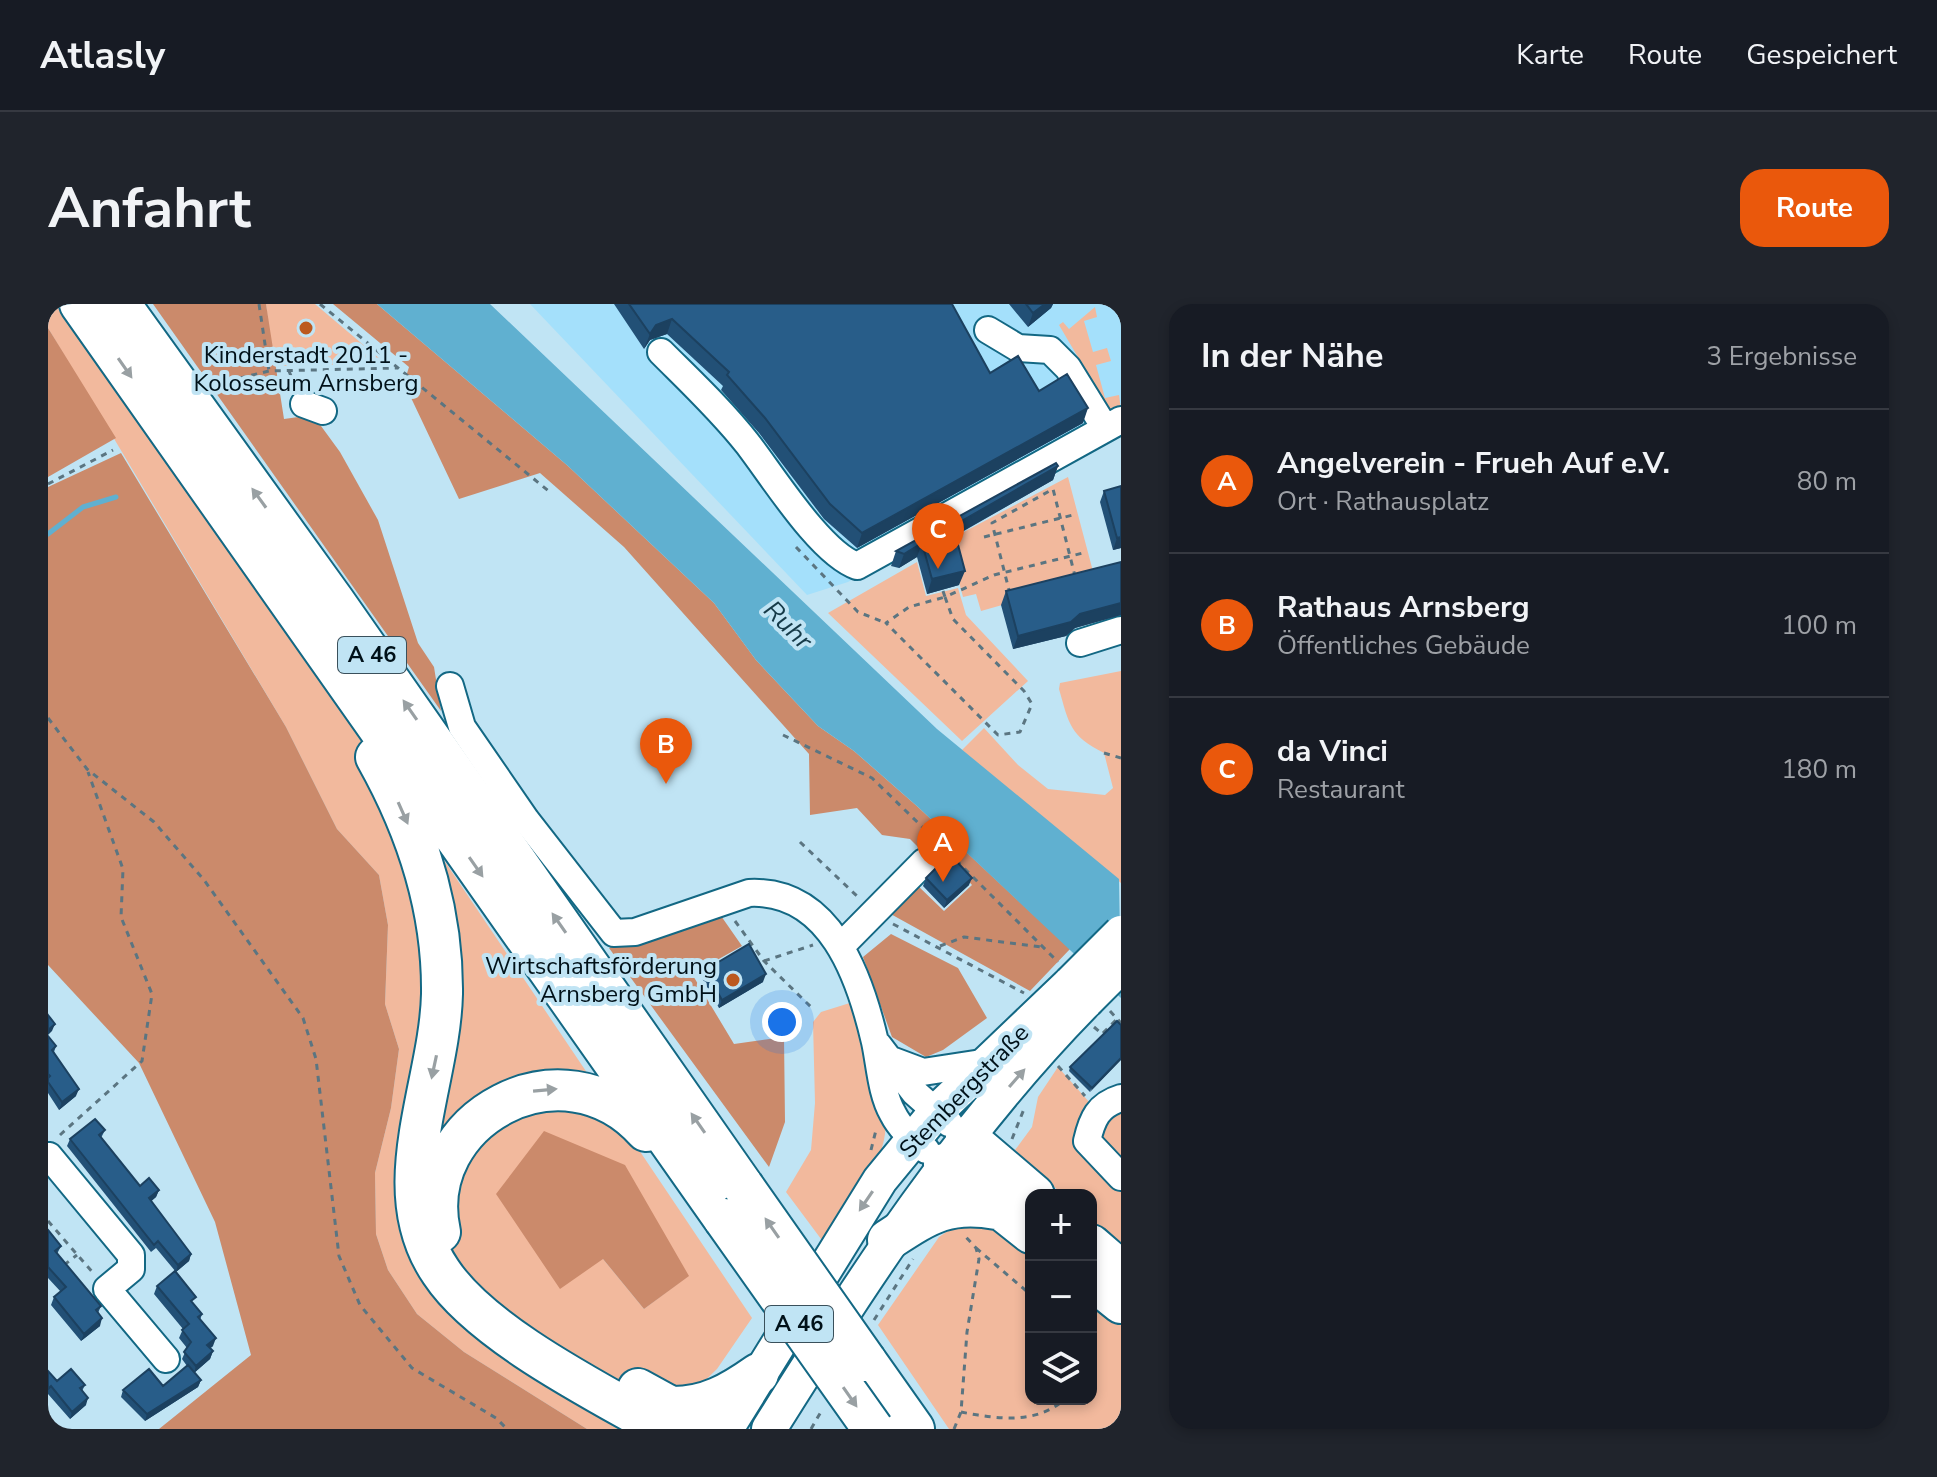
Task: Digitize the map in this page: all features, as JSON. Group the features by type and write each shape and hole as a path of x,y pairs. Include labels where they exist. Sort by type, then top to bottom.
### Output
{"highway":[{"name":"A 46","path":"80,304 286,597 728,1205 914,1429"},
{"name":"A 46","path":"120,304 334,601 873,1429"},
{"path":"286,597 312,650 397,798 432,894 441,959 442,995 437,1054 418,1147 415,1187 420,1228 430,1253 460,1296 490,1321 658,1421 711,1429"},
{"path":"658,1421 476,1293 455,1267 442,1239 439,1193 458,1146 487,1113 539,1089 574,1090 618,1105 728,1205"},
{"path":"949,1138 1016,1202 1025,1221"},
{"path":"888,1240 932,1212 949,1206 1016,1202"},
{"path":"1097,1250 1121,1271"},
{"path":"1097,1284 1121,1303"},
{"path":"658,1421 732,1393 758,1374"}],"main road":[{"name":"Stembergstraße","path":"1100,1011 1121,933"},
{"name":"Stembergstraße","path":"726,1429 842,1237 912,1139 949,1138 1100,1011 1121,966"},
{"name":"Stembergstraße","path":"769,1429 949,1138 988,1062 1100,1011"}],"street":[{"path":"661,352 747,443 780,491 842,561 857,566 1113,424 1050,350 1018,348 988,330"},
{"path":"1080,643 1121,630"},
{"path":"450,686 462,727 526,820 614,933 635,932 720,900 757,892 810,909 838,942 854,969 881,1049 892,1113 912,1139"},
{"path":"838,942 876,913 924,862"},
{"path":"881,1049 923,1072 988,1062"},
{"path":"881,1049 949,1138"},
{"path":"1110,1105 1091,1123 1087,1141 1121,1177"},
{"path":"49,1149 131,1255 131,1269 107,1289 166,1359"}],"path":[{"path":"259,304 269,371"},
{"path":"320,304 551,493"},
{"path":"228,381 269,371 398,368"},
{"path":"48,484 113,450"},
{"path":"1011,598 992,523 1053,489 1077,581"},
{"path":"984,537 1073,515"},
{"path":"795,545 806,561 858,612 886,623 998,735 1020,732 1032,704 1024,691 953,619 943,591"},
{"path":"886,623 909,607 945,597 1005,573 1083,553"},
{"path":"48,718 87,769 154,822 214,892 303,1018 316,1059 339,1256 360,1305 412,1368 496,1418 507,1429"},
{"path":"783,735 872,778 1041,947 964,937 940,946"},
{"path":"1104,753 1121,758"},
{"path":"49,1149 142,1061 152,994 121,917 123,869 87,769"},
{"path":"800,842 876,913 1031,996"},
{"path":"720,900 764,961 812,1008"},
{"path":"764,961 838,942"},
{"path":"1055,1063 1110,1105"},
{"path":"48,1221 107,1289"},
{"path":"962,1231 976,1248 1025,1290"},
{"path":"954,1429 961,1412 967,1332 979,1259 976,1248"},
{"path":"62,1267 77,1255"},
{"path":"961,1412 1011,1420 1049,1411 1057,1405"}],"shaded area":[{"path":"48,304 55,304 423,829 752,1318 717,1369 690,1395 674,1429 587,1429 464,1352 417,1314 388,1270 376,1234 375,1173 391,1108 399,1049 385,1004 388,925 379,875 337,829 286,727 48,328","holes":["603,1259 688,1276 644,1309"]},
{"path":"153,304 266,304 284,419 313,415 340,452 378,520 418,643 434,667 441,711"},
{"path":"266,304 315,304 386,364 273,366"},
{"path":"333,304 377,304 568,466 714,603 756,660 818,726 854,751 918,807 1070,949 1030,991 887,912 915,883 944,911 972,885 943,853 927,856 910,839 882,835 857,808 810,815 809,754 624,547 540,473 459,499 404,383 409,367"},
{"path":"530,304 1121,304 1121,428 848,582 807,595"},
{"path":"1095,307 1097,317 1084,321 1093,352 1107,348 1111,361 1096,365 1105,398 1119,395 1121,410 1112,415 1059,325 1063,322 1069,329"},
{"path":"48,328 116,438 48,477"},
{"path":"121,453 286,727 337,829 379,875 388,925 385,1004 399,1049 391,1108 375,1173 376,1234 388,1270 417,1314 464,1352 587,1429 159,1429 251,1355 215,1222 139,1063 48,965 48,487"},
{"path":"1068,477 1095,579 981,611 976,594 963,597 951,552 943,543"},
{"path":"917,562 926,596 958,588 966,615 1028,681 962,741 828,613"},
{"path":"1121,671 1121,883 962,750 984,728 1018,765 1048,789 1105,795 1113,788 1104,753 1084,741 1072,728 1059,689 1060,683"},
{"path":"719,913 742,946 692,974 734,1044 784,1037 785,1122 769,1167 609,948"},
{"path":"891,934 958,968 987,1018 943,1050 926,1057 892,1037 863,957"},
{"path":"853,1002 880,1086 885,1134 869,1177 824,1243 786,1192 811,1150 815,1103 813,1022 821,1012"},
{"path":"1058,1067 1098,1112 1112,1105 1121,1113 1121,1245 1097,1224 1097,1189 1057,1189 1015,1150 1032,1127 1038,1097"},
{"path":"544,1131 625,1165 689,1276 644,1309 603,1259 560,1289 496,1194"},
{"path":"985,1224 1025,1241 1025,1405 1097,1405 1097,1296 1121,1316 1121,1429 949,1429 878,1325 939,1237 952,1228"}],"water":[{"name":"Ruhr","path":"377,304 490,304 937,729 1119,879 1121,998 918,807 854,751 818,726 756,660 714,603 568,466"}],"building":[{"path":"629,304 952,304 990,373 1018,356 1039,391 1067,374 1088,408 862,533 830,504 765,418 727,375 729,372 672,319 656,325 650,334"},
{"path":"1026,304 1045,304 1033,313"},
{"path":"1056,463 1058,466 953,526 965,571 932,579 922,543 904,554 896,551"},
{"path":"1121,486 1121,537 1117,538 1104,491"},
{"path":"1121,562 1121,603 1080,614 1071,622 1018,636 1006,591"},
{"path":"944,848 972,878 947,900 926,878 939,865"},
{"name":"Wirtschaftsförderung Arnsberg GmbH","path":"749,944 766,974 722,1000 705,970"},
{"path":"48,1015 55,1024 48,1030"},
{"path":"1117,1021 1121,1025 1121,1058 1092,1088 1070,1067"},
{"path":"48,1036 56,1046 52,1050 79,1089 62,1102 48,1082"},
{"path":"95,1119 105,1130 99,1135 140,1186 149,1178 159,1190 149,1198 191,1254 178,1265 158,1241 154,1245 70,1139"},
{"path":"48,1230 61,1246 55,1251 101,1306 96,1310 102,1318 84,1334 54,1297 66,1287 48,1267"},
{"path":"175,1271 196,1297 191,1301 202,1314 198,1317 216,1338 207,1345 213,1351 196,1366 184,1352 191,1342 182,1330 189,1324 157,1286"},
{"path":"188,1365 201,1380 147,1414 123,1390 149,1369 163,1386"},
{"path":"71,1369 85,1385 80,1388 88,1398 72,1412 51,1386 48,1389 48,1371 57,1381"}],"waterway":[{"path":"48,534 83,507 116,497"}],"place":[{"name":"Kinderstadt 2011 - Kolosseum Arnsberg","path":"306,328"},
{"name":"da Vinci","path":"938,569"},
{"name":"Rathaus Arnsberg","path":"666,784"},
{"name":"Angelverein - Frueh Auf e.V.","path":"943,882"},
{"name":"Wirtschaftsförderung Arnsberg GmbH","path":"733,980"}]}
